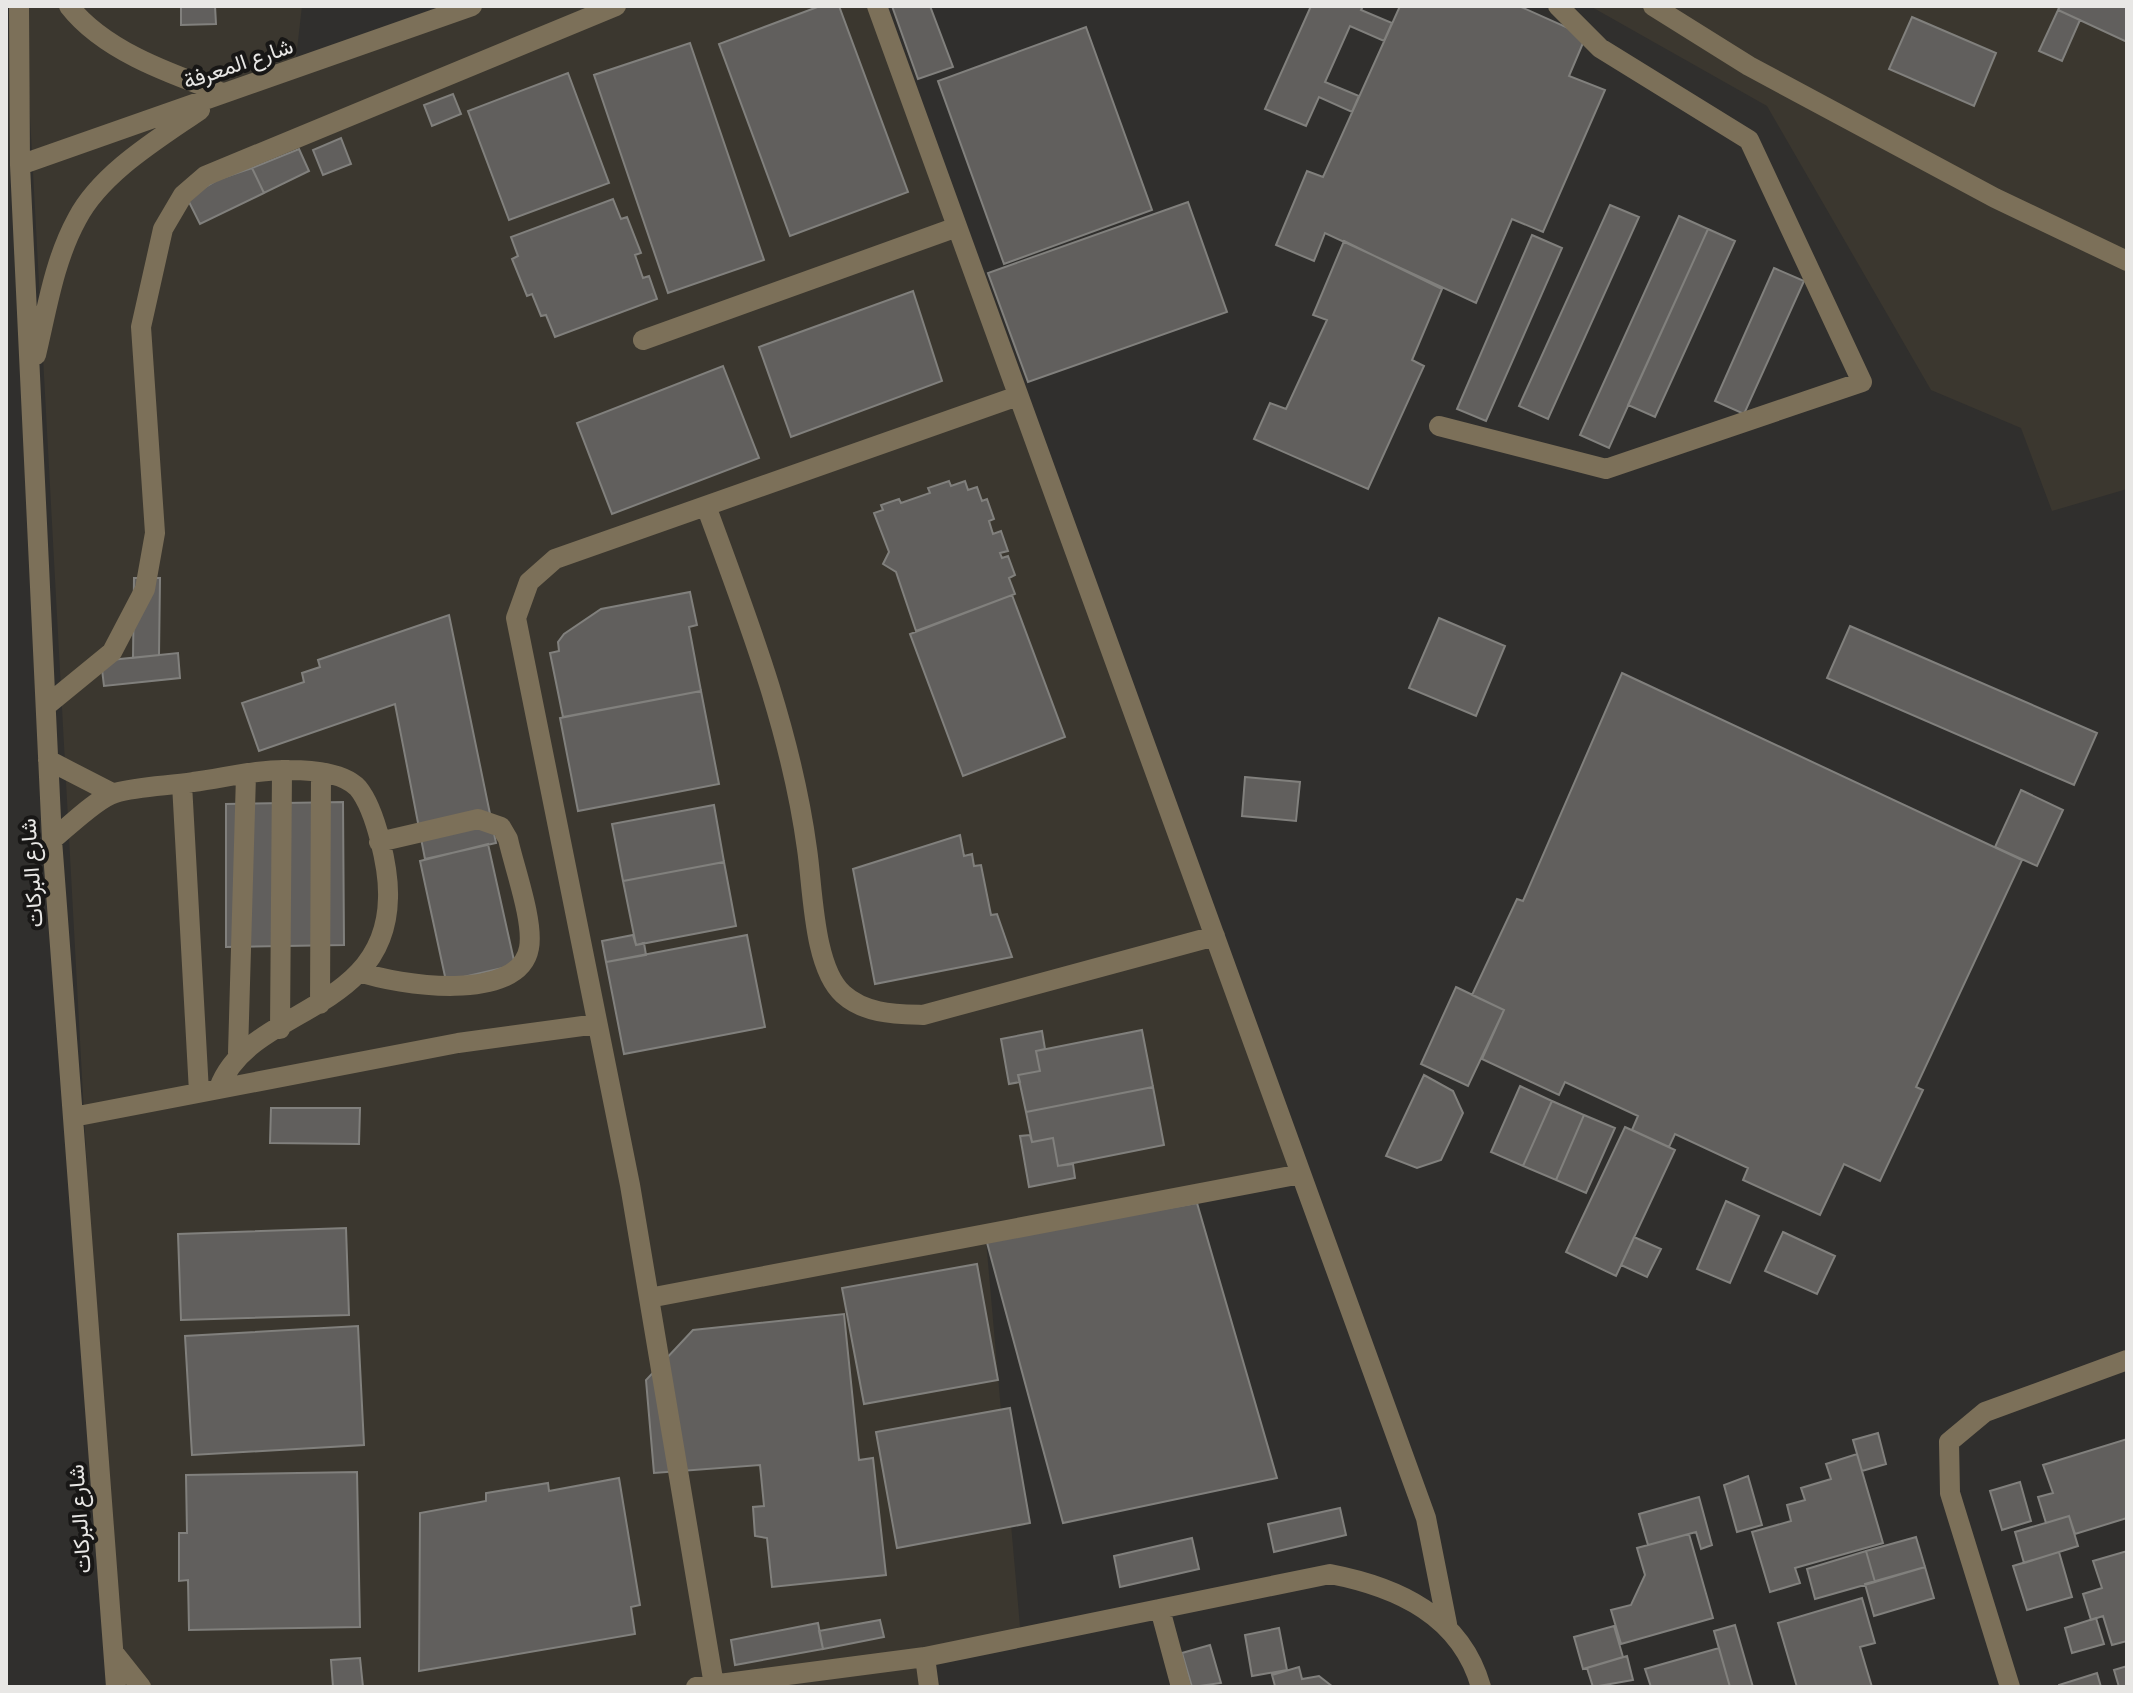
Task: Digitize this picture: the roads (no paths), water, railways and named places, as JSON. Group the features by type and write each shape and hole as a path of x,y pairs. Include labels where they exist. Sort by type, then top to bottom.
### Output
{"street":[{"name":"شارع البركات","path":"19,6 20,165 52,840 116,1687"},
{"path":"69,6 82,22 123,49 223,93"},
{"name":"شارع المعرفة","path":"20,165 472,6"},
{"path":"46,706 112,652 145,589 155,533 141,327 163,229 183,195 205,176 616,6"},
{"path":"877,6 1426,1518 1447,1624 1475,1665 1481,1687"},
{"path":"1439,426 1606,469 1862,382 1749,140 1600,48 1558,6"},
{"path":"1653,6 1749,66 1954,176 2127,261"},
{"path":"30,382 56,267 77,217 101,187 162,136 223,93"},
{"path":"643,340 957,227"},
{"path":"1018,396 555,559 529,582 516,618 649,1298 705,1686 809,1680 1330,1574 1372,1582 1398,1593 1447,1624"},
{"path":"706,506 759,649 803,812 823,963 843,994 883,1014 923,1015 1215,936"},
{"path":"48,760 112,793"},
{"path":"52,840 112,793 282,770 321,773 356,786 375,817 388,898 379,941 360,972 320,1004 238,1053 226,1069 219,1088"},
{"path":"280,1029 282,770"},
{"path":"320,1004 321,773"},
{"path":"238,1053 246,775"},
{"path":"182,784 199,1092"},
{"path":"360,972 388,982 426,987 478,983 510,974 522,964 529,948 529,932 511,854 501,827 478,819 379,842"},
{"path":"73,1117 458,1043 597,1024"},
{"path":"649,1298 1301,1174"},
{"path":"2010,1687 1950,1493 1949,1442 1985,1412 2127,1360"},
{"path":"1160,1609 1181,1687"},
{"path":"113,1651 141,1687"},
{"path":"925,1657 929,1687"}]}
